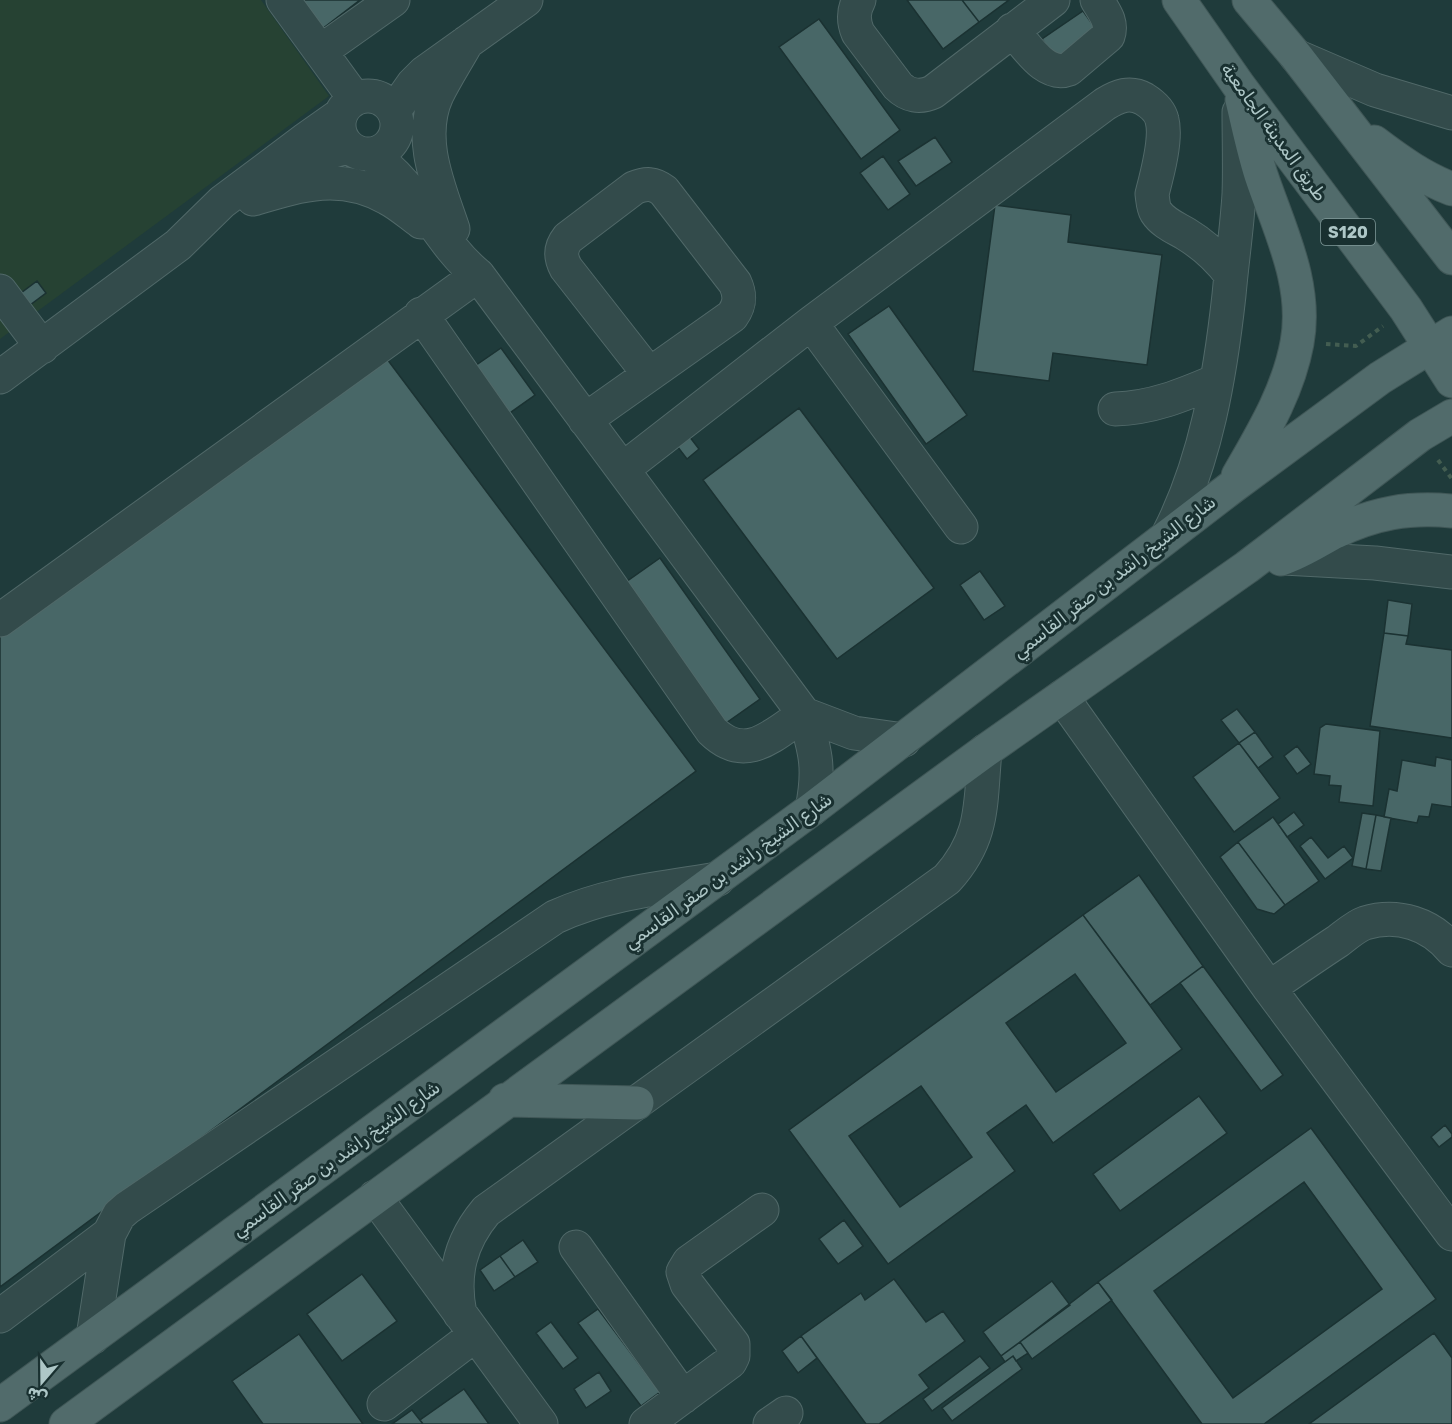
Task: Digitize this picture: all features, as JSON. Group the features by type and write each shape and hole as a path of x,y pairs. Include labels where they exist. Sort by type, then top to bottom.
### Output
{"main road":[{"name":"طريق المدينة الجامعية","path":"1179,0 1239,86 1406,309 1441,340 1452,381"},
{"path":"1249,0 1296,56 1452,258"},
{"path":"1232,487 1266,428 1279,400 1297,342 1299,307 1294,272 1261,173 1239,86"},
{"path":"1342,117 1401,162 1432,181 1452,189"},
{"name":"شارع الشيخ راشد بن صقر القاسمي","path":"0,1405 812,809 1169,533 1380,378 1441,340"},
{"path":"66,1424 984,751 1247,567 1420,435 1452,416"},
{"path":"1247,567 1284,558 1363,520 1389,512 1417,509 1452,511"},
{"path":"505,1100 637,1103"}],"street":[{"path":"178,245 215,226 321,154 380,152 394,139 321,51 284,0"},
{"path":"321,51 393,0"},
{"path":"3,369 42,346 178,245 222,202 306,139 371,110 392,77 494,0"},
{"path":"448,233 382,162 359,151 339,132 413,84 424,73 526,0"},
{"path":"859,0 854,14 858,33 898,86 910,94 926,95 1053,0"},
{"path":"1012,30 1049,69 1062,72 1069,69 1108,36 1110,30 1108,19 1097,0"},
{"path":"448,233 433,168 429,132 436,97 467,42"},
{"path":"1296,56 1375,90 1452,113"},
{"path":"1169,533 1185,502 1197,469 1216,381 1231,275 1239,194 1239,86"},
{"path":"623,469 811,323 1120,95 1137,96 1153,104 1162,119 1163,136 1152,194 1156,212 1162,219 1205,248 1231,275"},
{"path":"371,110 406,159 465,265 478,275 804,714 813,741 818,770 812,809"},
{"path":"253,200 308,184 341,183 358,186 389,199 448,233"},
{"path":"585,420 732,316 739,304 735,283 664,191 653,184 634,188 568,238 564,243 562,255 566,267 649,374"},
{"path":"0,620 478,275"},
{"path":"0,291 42,346"},
{"path":"421,314 712,730 730,744 753,746 764,742 804,714"},
{"path":"811,323 961,527"},
{"path":"1115,409 1132,409 1164,402 1216,381"},
{"path":"1284,558 1397,564 1452,572"},
{"path":"1062,697 1269,988 1452,1234"},
{"path":"804,714 854,733 904,740"},
{"path":"468,1325 456,1296 456,1277 459,1259 474,1225 486,1211 947,879 967,855 978,825 984,751"},
{"path":"93,1337 109,1234 120,1215 128,1208 555,917 589,903 625,893 718,879"},
{"path":"1269,988 1363,924 1384,919 1407,921 1428,929 1446,942 1452,950"},
{"path":"375,1197 540,1424"},
{"path":"646,1424 726,1366 733,1356 734,1350 730,1339 684,1278 683,1272 685,1266 762,1210"},
{"path":"0,1316 109,1234"},
{"path":"576,1247 682,1397"},
{"path":"384,1404 468,1325"}],"green space":[{"path":"0,0 261,0 329,96 0,339"}],"building":[{"path":"300,0 360,0 322,29"},
{"path":"907,0 962,0 979,22 943,49"},
{"path":"962,0 1009,0 979,22"},
{"path":"1083,11 1103,39 1056,62 1042,39"},
{"path":"819,19 900,130 861,159 779,47"},
{"path":"935,137 952,162 916,186 898,161"},
{"path":"883,156 910,194 888,210 860,173"},
{"path":"995,205 1071,215 1068,242 1162,255 1147,365 1053,353 1049,381 973,371"},
{"path":"37,281 46,293 30,305 21,293"},
{"path":"889,306 967,415 926,444 848,334"},
{"path":"501,348 535,395 507,415 472,368"},
{"path":"381,351 696,771 0,1287 0,633"},
{"path":"799,408 934,588 837,659 703,480"},
{"path":"686,432 699,449 687,459 674,442"},
{"path":"660,558 760,699 726,723 626,582"},
{"path":"980,571 1005,606 984,620 960,585"},
{"path":"1388,600 1412,604 1408,636 1384,633"},
{"path":"1384,633 1408,636 1406,644 1452,650 1452,738 1370,726"},
{"path":"1237,709 1255,732 1239,743 1221,720"},
{"path":"1326,724 1380,731 1373,806 1339,802 1341,786 1329,785 1330,776 1314,774 1320,728"},
{"path":"1255,732 1273,757 1258,768 1239,743"},
{"path":"1239,743 1280,798 1234,832 1193,777"},
{"path":"1297,746 1311,764 1297,774 1284,756"},
{"path":"1436,757 1452,760 1452,807 1432,804 1429,817 1419,816 1417,823 1384,817 1389,789 1397,791 1402,760 1435,766"},
{"path":"1294,812 1304,825 1287,837 1278,824"},
{"path":"1362,813 1376,815 1366,869 1352,866"},
{"path":"1376,815 1391,818 1381,871 1366,869"},
{"path":"1273,817 1319,881 1285,905 1238,842"},
{"path":"1311,837 1328,858 1344,846 1353,858 1325,879 1300,846"},
{"path":"1238,842 1285,905 1274,914 1257,909 1220,857"},
{"path":"1139,875 1203,966 1150,1005 1083,915"},
{"path":"1083,915 1182,1049 1053,1143 1026,1105 987,1133 1015,1171 888,1264 789,1130","holes":["1075,974 1126,1043 1056,1092 1006,1023","921,1086 972,1157 900,1207 849,1136"]},
{"path":"1203,966 1283,1075 1261,1091 1180,983"},
{"path":"1199,1096 1227,1133 1120,1211 1093,1174"},
{"path":"1445,1125 1452,1137 1439,1147 1431,1137"},
{"path":"1311,1128 1436,1299 1264,1424 1202,1424 1098,1282","holes":["1304,1182 1382,1289 1233,1398 1154,1291"]},
{"path":"844,1220 863,1246 838,1264 819,1239"},
{"path":"523,1240 538,1262 515,1277 500,1256"},
{"path":"500,1256 515,1277 494,1291 480,1270"},
{"path":"362,1274 397,1321 342,1361 307,1314"},
{"path":"894,1279 926,1322 943,1311 965,1341 919,1375 929,1388 879,1424 866,1424 801,1336 861,1293 865,1300"},
{"path":"1052,1281 1070,1305 1001,1356 983,1332"},
{"path":"1098,1282 1112,1300 1032,1359 1020,1342"},
{"path":"598,1309 660,1392 641,1406 578,1323"},
{"path":"551,1322 578,1358 563,1369 536,1333"},
{"path":"1434,1333 1452,1358 1452,1424 1309,1424"},
{"path":"299,1334 363,1424 263,1424 232,1381"},
{"path":"801,1336 817,1358 798,1373 782,1351"},
{"path":"1020,1342 1028,1353 1016,1361 1013,1356 1005,1362 1001,1356"},
{"path":"980,1356 990,1368 932,1411 923,1399"},
{"path":"1013,1356 1022,1369 952,1421 942,1408"},
{"path":"599,1372 611,1391 586,1408 574,1389"},
{"path":"464,1389 489,1424 423,1424 420,1420"},
{"path":"412,1410 423,1424 392,1424"}]}
